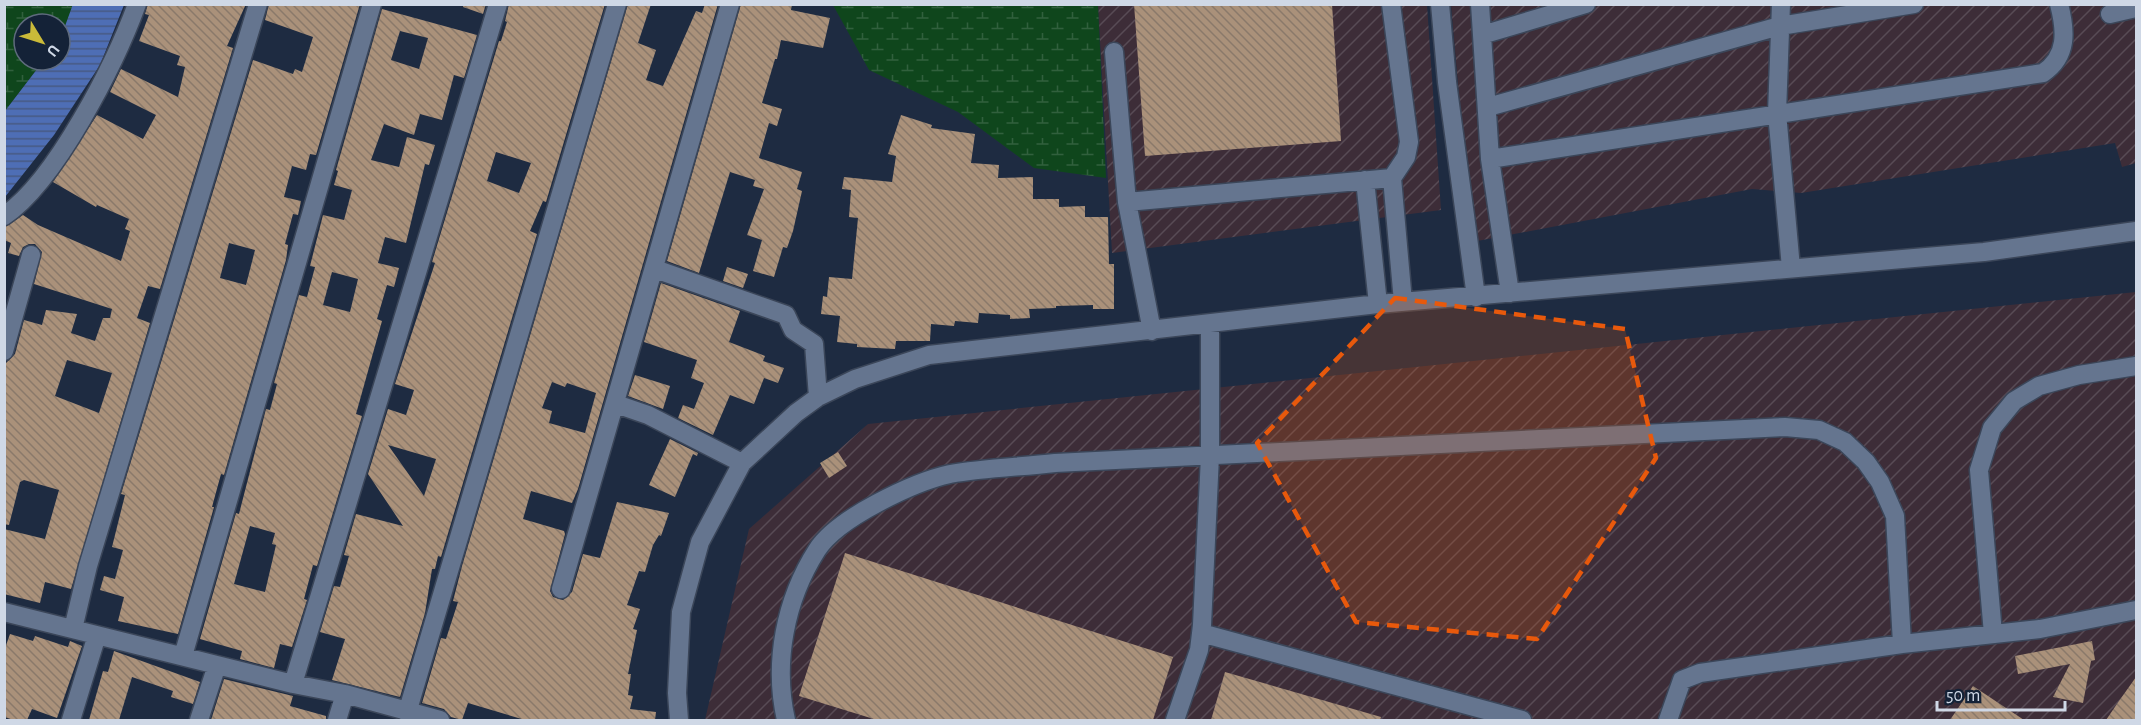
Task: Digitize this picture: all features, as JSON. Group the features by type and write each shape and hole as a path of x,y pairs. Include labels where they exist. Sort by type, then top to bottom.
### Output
{"street":[{"path":"4,216 21,205 76,129 128,29 137,4"},
{"path":"73,630 88,566 258,4"},
{"path":"183,656 372,4"},
{"path":"293,684 498,4"},
{"path":"407,713 617,4"},
{"path":"561,589 730,4"},
{"path":"1391,4 1409,142 1406,157 1392,178 1403,302"},
{"path":"1440,4 1447,82 1476,297"},
{"path":"1480,4 1490,159 1510,293"},
{"path":"1482,35 1586,4"},
{"path":"1781,4 1777,113 1791,268"},
{"path":"1488,107 1780,26 1914,4"},
{"path":"1490,159 2043,73 2058,60 2064,40 2059,4"},
{"path":"2110,14 2136,8"},
{"path":"1114,52 1127,202 1152,331"},
{"path":"1127,202 1392,178"},
{"path":"1365,180 1378,304"},
{"path":"679,720 677,693 681,612 700,542 742,464 796,413 818,398 855,379 929,355 1210,325 1378,304 1984,252 2136,231"},
{"path":"4,351 31,255"},
{"path":"655,269 786,315 793,330 814,344 818,398"},
{"path":"1175,720 1199,650 1201,633 1210,456 1210,325"},
{"path":"1993,634 1979,470 1992,428 2014,401 2039,386 2079,375 2136,366"},
{"path":"616,404 648,415 742,464"},
{"path":"786,720 779,668 790,607 818,548 849,521 887,496 949,474 1054,463 1785,427 1819,430 1845,442 1866,462 1880,482 1895,516 1902,644"},
{"path":"1668,720 1682,680 1700,673 1902,644 2040,629 2136,610"},
{"path":"4,612 293,684 345,694 407,713 440,720"},
{"path":"1201,633 1485,716 1522,720"},
{"path":"71,720 97,635"},
{"path":"199,720 217,665"},
{"path":"337,720 345,694"}],"highlighted area":[{"path":"1395,298 1625,329 1656,458 1537,639 1356,622 1257,443"}],"shaded area":[{"path":"1098,5 1427,5 1441,210 1112,253"},
{"path":"1451,5 2136,5 2136,163 2122,167 2115,143 1801,193 1752,189 1472,242"},
{"path":"2136,292 2136,720 705,720 749,529 868,424"}],"green space":[{"path":"5,5 73,5 70,12 12,12 12,72 35,72 5,111"},
{"path":"833,5 1098,5 1106,178 1034,168 958,112 869,70"}],"water":[{"path":"73,4 124,5 100,65 54,135 5,197 5,111 35,72 72,72 72,12 70,12"}],"building":[{"path":"148,4 246,4 227,46 233,48 160,289 148,286 137,318 150,323 71,589 45,582 40,603 4,594 4,529 45,539 59,490 24,480 20,482 9,525 4,524 4,365 15,354 24,320 42,325 46,310 77,314 71,333 95,341 103,318 110,318 112,309 34,284 42,252 35,244 29,244 23,247 19,256 8,253 11,243 4,240 4,228 23,215 38,225 121,261 130,231 125,229 129,219 97,205 96,207 53,182 97,115 143,139 156,115 110,92 121,69 178,97 185,67 177,65 180,56 139,41 149,15 145,14","holes":["67,360 112,373 99,413 55,396"]},
{"path":"269,4 360,4 316,155 310,154 306,170 292,166 284,197 301,201 298,215 293,214 285,244 288,245 286,260 224,475 221,474 212,507 214,507 178,634 118,621 124,597 100,590 104,576 115,579 123,550 112,547 125,495 121,494 253,60 293,74 295,69 302,72 313,37 265,20","holes":["229,243 255,250 246,285 220,278"]},
{"path":"464,4 486,4 483,14 463,7"},
{"path":"509,4 605,4 546,202 543,201 530,231 537,234 441,557 438,556 435,569 432,569 425,613 400,697 332,680 345,639 320,632 334,586 340,587 349,556 344,555 356,514 403,526 368,474 388,409 406,415 414,390 395,384 435,263 432,262 499,41 501,41 507,22 505,21","holes":["496,152 531,163 519,193 487,181","388,445 436,459 424,496"]},
{"path":"628,4 651,4 638,43 656,50 646,80 663,86 696,11 702,13 705,4 718,4 578,489 572,503 531,491 523,519 564,531 550,591 553,597 563,600 572,592 583,554 600,558 617,502 669,513 661,536 659,535 653,545 645,572 639,571 627,605 640,609 633,629 637,630 628,674 631,674 628,695 633,696 630,709 656,712 655,720 525,720 468,703 462,720 451,717 444,709 422,703 441,638 446,639 458,602 453,601","holes":["552,382 565,387 567,383 596,393 585,433 549,423 552,411 542,408"]},
{"path":"741,4 792,4 791,10 830,18 823,48 781,40 762,103 782,109 777,126 769,123 759,158 802,172 797,189 802,191 793,231 787,248 783,247 774,277 753,271 762,240 747,235 764,189 753,186 755,180 730,172 699,273 667,261"},
{"path":"1134,4 1332,4 1341,141 1145,156"},
{"path":"382,9 477,35 464,78 454,75 442,120 420,114 414,135 384,124 371,160 399,167 407,137 435,145 429,165 425,164 406,243 385,237 378,263 399,268 394,287 387,285 377,319 382,321 356,414 362,416 317,566 313,565 304,599 307,600 292,647 280,644 274,668 240,659 242,651 200,639 236,513 239,514 266,409 270,410 277,384 274,383 299,295 307,297 315,267 310,266 323,215 344,220 352,190 334,185 338,171 336,170","holes":["400,31 428,38 419,69 391,60","332,272 358,279 350,312 323,305","250,526 275,533 272,544 276,545 265,592 234,584"]},
{"path":"901,115 932,125 931,128 975,134 971,163 999,165 998,178 1033,177 1033,199 1059,199 1059,207 1085,206 1085,217 1108,217 1109,264 1114,264 1114,309 1093,309 1093,305 1056,306 1056,308 1029,309 1030,318 1010,319 1010,315 979,313 978,323 955,321 954,326 931,324 930,341 896,341 895,349 857,347 857,344 837,342 840,316 821,314 823,296 827,297 829,277 852,279 858,218 849,217 851,190 842,189 844,177 892,182 896,156 888,154"},
{"path":"727,267 748,274 743,288 723,281"},
{"path":"661,283 740,311 729,342 765,356 763,361 784,368 778,383 764,378 754,404 730,395 713,435 678,418 683,405 694,409 704,383 691,378 697,360 644,342"},
{"path":"635,375 670,386 663,409 628,396"},
{"path":"670,439 698,453 697,456 693,454 675,497 649,485"},
{"path":"838,452 847,466 829,478 820,463"},
{"path":"845,553 1173,657 1153,720 877,720 799,696"},
{"path":"10,634 33,641 35,636 68,647 70,641 82,646 57,718 32,709 27,720 4,717 4,651"},
{"path":"2092,641 2095,660 2091,661 2083,703 2053,697 2070,664 2018,674 2015,656"},
{"path":"114,651 200,682 193,704 171,697 173,691 132,677 119,720 89,720 103,671 108,672"},
{"path":"1225,672 1381,717 1380,720 1211,720"},
{"path":"2136,677 2136,720 2106,720 2119,701"},
{"path":"224,679 293,696 290,706 326,716 326,720 211,720"},
{"path":"1973,686 2024,720 1950,720"}]}
